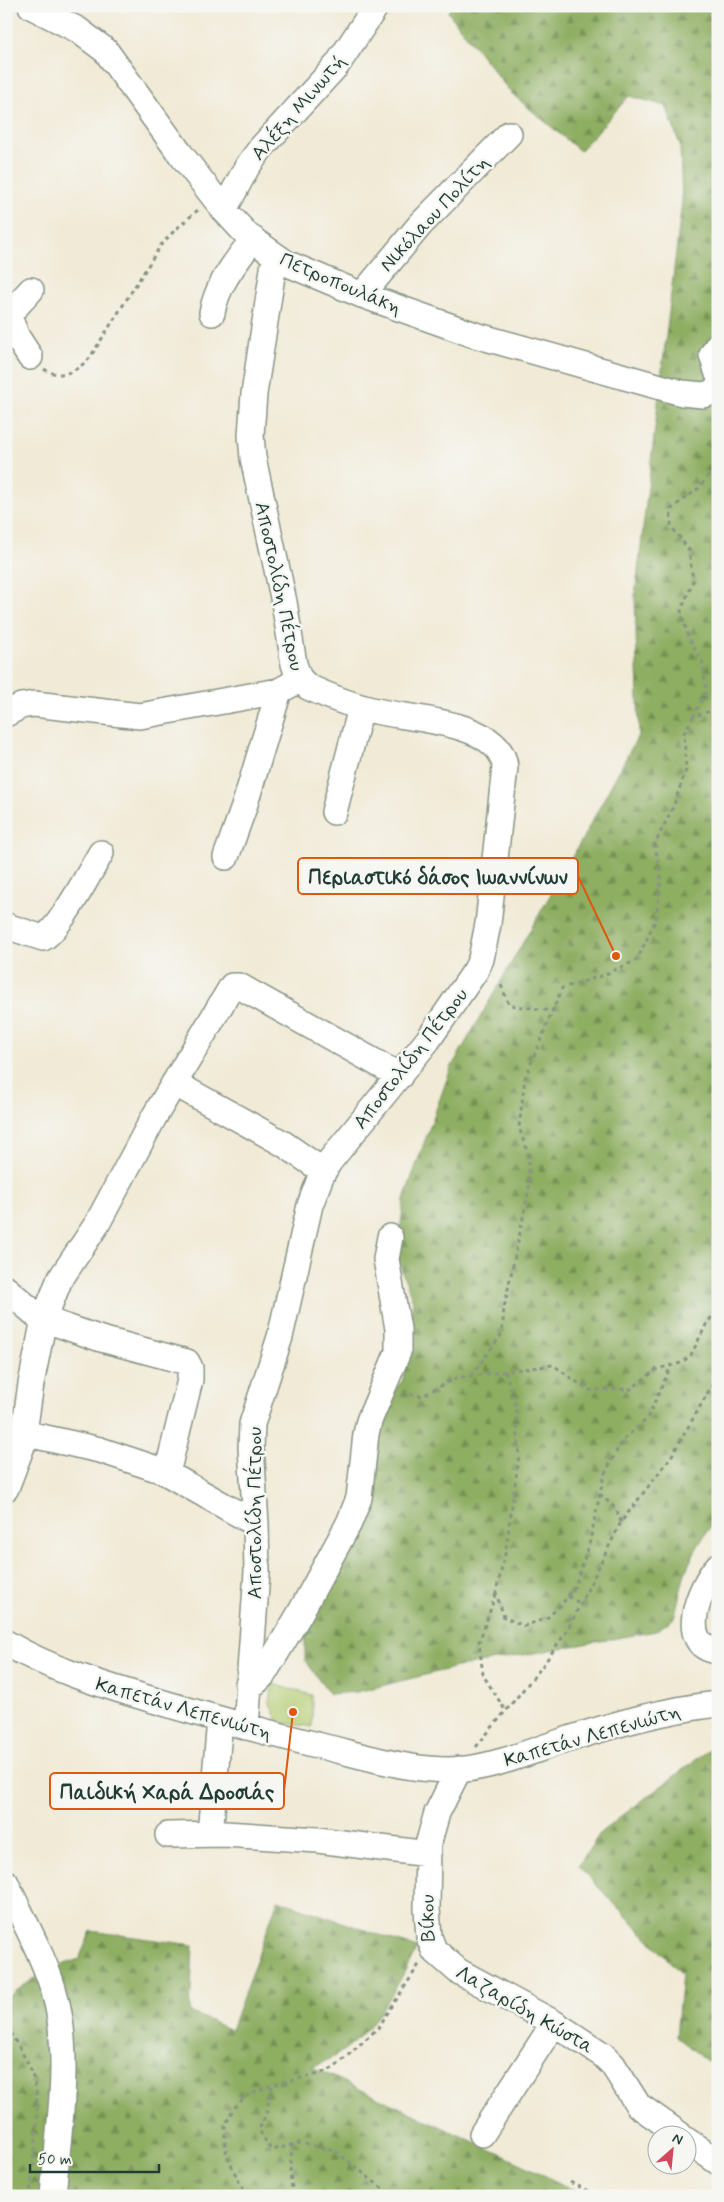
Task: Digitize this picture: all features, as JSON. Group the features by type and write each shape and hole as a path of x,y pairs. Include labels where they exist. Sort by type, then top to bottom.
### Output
{"street":[{"name":"Πετροπουλάκη","path":"31,6 78,30 106,51 218,203 253,239 275,256 299,269 362,295 475,335 644,384 693,395 709,395 718,391"},
{"name":"Αλέξη Μινωτή","path":"218,203 266,143 337,65 376,6"},
{"name":"Νικόλαου Πολίτη","path":"362,295 420,225 509,134"},
{"path":"212,313 214,302 223,280 253,239"},
{"name":"Αποστολίδη Πέτρου","path":"246,1727 257,1572 251,1448 252,1424 280,1337 310,1204 323,1171 336,1152 400,1076 472,979 480,959 488,924 504,762 501,754 493,746 466,728 361,708 308,687 289,684 251,435 254,394 275,256"},
{"path":"30,357 17,337 7,312 31,290"},
{"path":"718,345 712,355 718,374"},
{"path":"6,714 22,706 34,704 140,716 289,684"},
{"path":"226,857 289,684"},
{"path":"334,812 361,708"},
{"path":"6,926 43,938 48,935 63,915 101,853"},
{"path":"6,1488 44,1319 64,1273 97,1224 174,1084 232,986 239,986 400,1076"},
{"path":"174,1084 284,1144 323,1171"},
{"path":"248,1684 256,1682 263,1675 299,1615 349,1523 360,1498 369,1421 398,1352 398,1329 386,1259 390,1237"},
{"path":"6,1289 34,1314 44,1319 101,1338 187,1362 190,1368 190,1380 167,1473"},
{"path":"17,1439 114,1454 167,1473 256,1524"},
{"path":"718,1566 702,1589 696,1609 694,1627 696,1637 702,1645 718,1651"},
{"name":"Καπετάν Λεπενιώτη","path":"6,1643 40,1662 66,1673 220,1720 408,1765 459,1769 490,1764 619,1723 659,1713 718,1704"},
{"path":"210,1834 220,1720"},
{"name":"Βίκου","path":"432,1946 429,1937 427,1909 430,1833 437,1812 459,1769"},
{"path":"168,1835 210,1834 318,1840 428,1854"},
{"path":"6,1883 48,1976 61,2023 62,2069 52,2196"},
{"name":"Λαζαρίδη Κώστα","path":"432,1946 440,1957 458,1971 554,2023 609,2060 638,2105 665,2124"},
{"path":"482,2134 554,2023"},
{"path":"696,2147 718,2162"}],"path":[{"path":"30,357 49,372 56,375 68,373 84,363 98,347 161,245 182,223 218,203"},
{"path":"471,1376 502,1334 504,1308 529,1189 529,1157 519,1127 525,1078 562,988 601,976 637,960 656,919 661,879 655,844 686,770 684,733 706,692 703,663 688,637 681,612 693,581 689,550 671,526 671,509 699,488 718,463"},
{"path":"693,717 718,708"},
{"path":"501,985 509,1005 553,1011"},
{"path":"410,1394 422,1396 456,1378 553,1365 588,1390 631,1389 657,1369 681,1363 692,1355 706,1325 718,1308"},
{"path":"496,1593 504,1617 524,1626 547,1618 568,1596 575,1586 589,1545 604,1475 622,1441 647,1419 671,1366"},
{"path":"505,1371 516,1407 519,1456 505,1554 496,1593 479,1642 483,1676 505,1710"},
{"path":"459,1769 558,1645 581,1604 621,1522 671,1457 718,1375"},
{"path":"600,1494 616,1509 621,1522"},
{"path":"568,1596 581,1604"},
{"name":"Βίκου","path":"272,2085 319,2074 334,2068 378,2028 432,1946"},
{"path":"6,2026 32,2074 36,2093 30,2196"},
{"path":"272,2085 266,2114 258,2130 271,2150 299,2143 334,2150 392,2196"},
{"path":"248,2196 228,2158 225,2126 233,2109 246,2096 272,2085"},
{"path":"292,2144 290,2173 294,2196"},
{"path":"570,2182 598,2196"}],"green space":[{"path":"452,6 718,6 718,1514 695,1551 685,1573 674,1618 656,1631 457,1667 357,1692 330,1694 305,1660 305,1617 367,1510 372,1497 376,1421 381,1406 403,1380 413,1301 397,1258 404,1199 451,1068 579,845 639,734 635,596 682,202 680,145 666,106 629,96 580,151 511,93 448,12"},
{"path":"273,1684 312,1695 312,1727 278,1722 269,1701"},
{"path":"707,1724 718,1724 718,2070 676,2036 682,1974 578,1866 601,1832 714,1746"},
{"path":"278,1900 417,1948 391,1995 370,2025 345,2049 330,2059 312,2067 524,2165 585,2196 6,2196 6,1998 45,1971 79,1959 91,1931 193,1945 190,2012 231,2030"}],"place":[{"name":"Περιαστικό δάσος Ιωαννίνων","path":"616,956"},
{"name":"Παιδική Χαρά Δροσιάς","path":"293,1712"}]}
